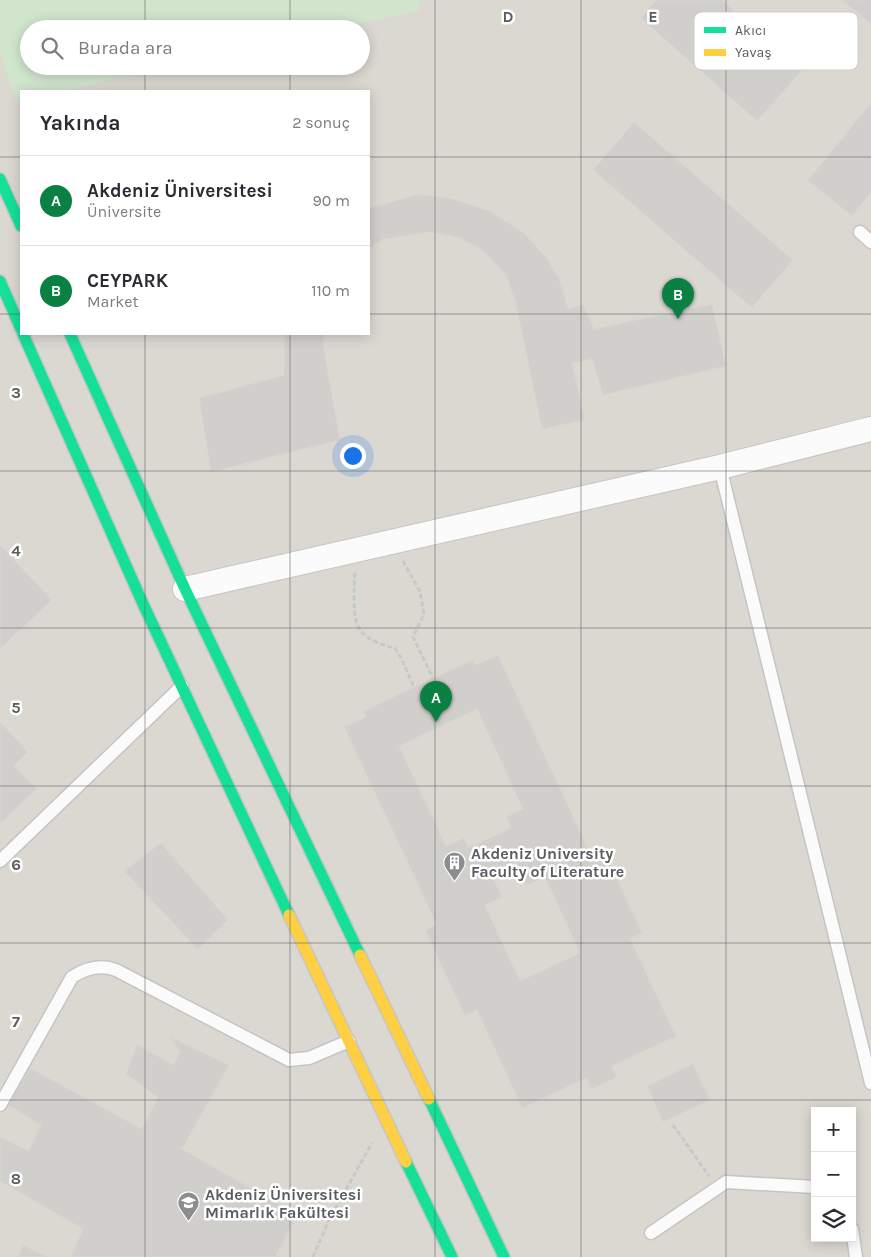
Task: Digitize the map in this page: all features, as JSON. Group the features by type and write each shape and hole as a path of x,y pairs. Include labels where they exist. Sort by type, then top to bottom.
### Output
{"street":[{"path":"0,178 20,224"},
{"path":"0,281 20,327"},
{"path":"24,335 144,606 452,1257"},
{"path":"70,335 185,589 504,1257"},
{"path":"185,589 720,467 871,429"}],"lane":[{"path":"860,232 871,242"},
{"path":"720,467 871,1083"},
{"path":"0,861 182,686"},
{"path":"0,1105 72,977 84,970 95,967 106,966 116,970 289,1060 309,1058 349,1040"},
{"path":"651,1233 726,1182 811,1187"},
{"path":"854,1242 856,1257"}],"path":[{"path":"403,560 420,592 424,614 413,637 432,678"},
{"path":"355,572 354,598 357,624 368,639 384,646 395,648 414,687"},
{"path":"673,1125 717,1188"},
{"path":"313,1257 329,1220 376,1136"}],"shaded area":[{"path":"0,0 871,0 871,1257 0,1257"}],"green space":[{"path":"0,0 419,0 419,10 370,21 20,20 20,75 131,75 65,90 20,90 20,100 16,101 0,52"}],"building":[{"path":"656,0 722,0 736,12 694,12 694,65 641,18"},
{"path":"842,0 871,0 871,24 858,12"},
{"path":"700,70 802,71 757,121"},
{"path":"871,103 871,192 852,216 808,180"},
{"path":"634,122 793,260 752,308 593,170"},
{"path":"420,194 453,199 490,211 524,233 545,256 559,278 568,309 583,304 594,329 712,304 726,366 603,395 592,359 572,363 585,420 542,429 516,304 506,275 481,249 458,237 429,232 383,239 370,247 370,208"},
{"path":"285,335 324,335 323,345 340,440 211,472 199,398 284,375"},
{"path":"0,545 52,600 0,649"},
{"name":"Akdeniz University Faculty of Literature","path":"498,655 590,853 602,847 642,933 630,938 676,1036 612,1066 617,1077 592,1089 586,1078 522,1108 477,1010 465,1016 425,930 437,925 344,727 366,717 364,711 414,687 473,660 476,665","holes":["477,709 523,809 506,817 511,828 468,848 464,838 446,846 399,746","516,862 527,885 545,877 580,953 520,981 485,905 502,897 491,874"]},
{"path":"0,722 28,752 14,766 36,789 0,824"},
{"path":"161,843 228,920 198,949 124,871"},
{"path":"170,1037 229,1065 182,1149 298,1215 275,1257 71,1257 83,1229 0,1181 0,1137 29,1151 41,1125 8,1105 30,1068 142,1129 158,1097 126,1074 137,1045 174,1065 180,1052"},
{"path":"693,1064 710,1100 663,1122 647,1086"},
{"path":"23,1245 48,1257 19,1257"}],"traffic: fast":[{"path":"0,179 20,224"},
{"path":"0,281 20,327"},
{"path":"23,335 144,606 289,915"},
{"path":"70,335 185,589 360,955"},
{"path":"429,1099 504,1257"},
{"path":"406,1162 452,1257"}],"traffic: slow":[{"path":"289,915 406,1162"},
{"path":"360,955 429,1099"}],"place":[{"name":"CEYPARK","path":"678,319"},
{"name":"Akdeniz Üniversitesi","path":"436,722"},
{"name":"Akdeniz University Faculty of Literature","path":"455,881"},
{"name":"Akdeniz Üniversitesi Mimarlık Fakültesi","path":"189,1222"}]}
